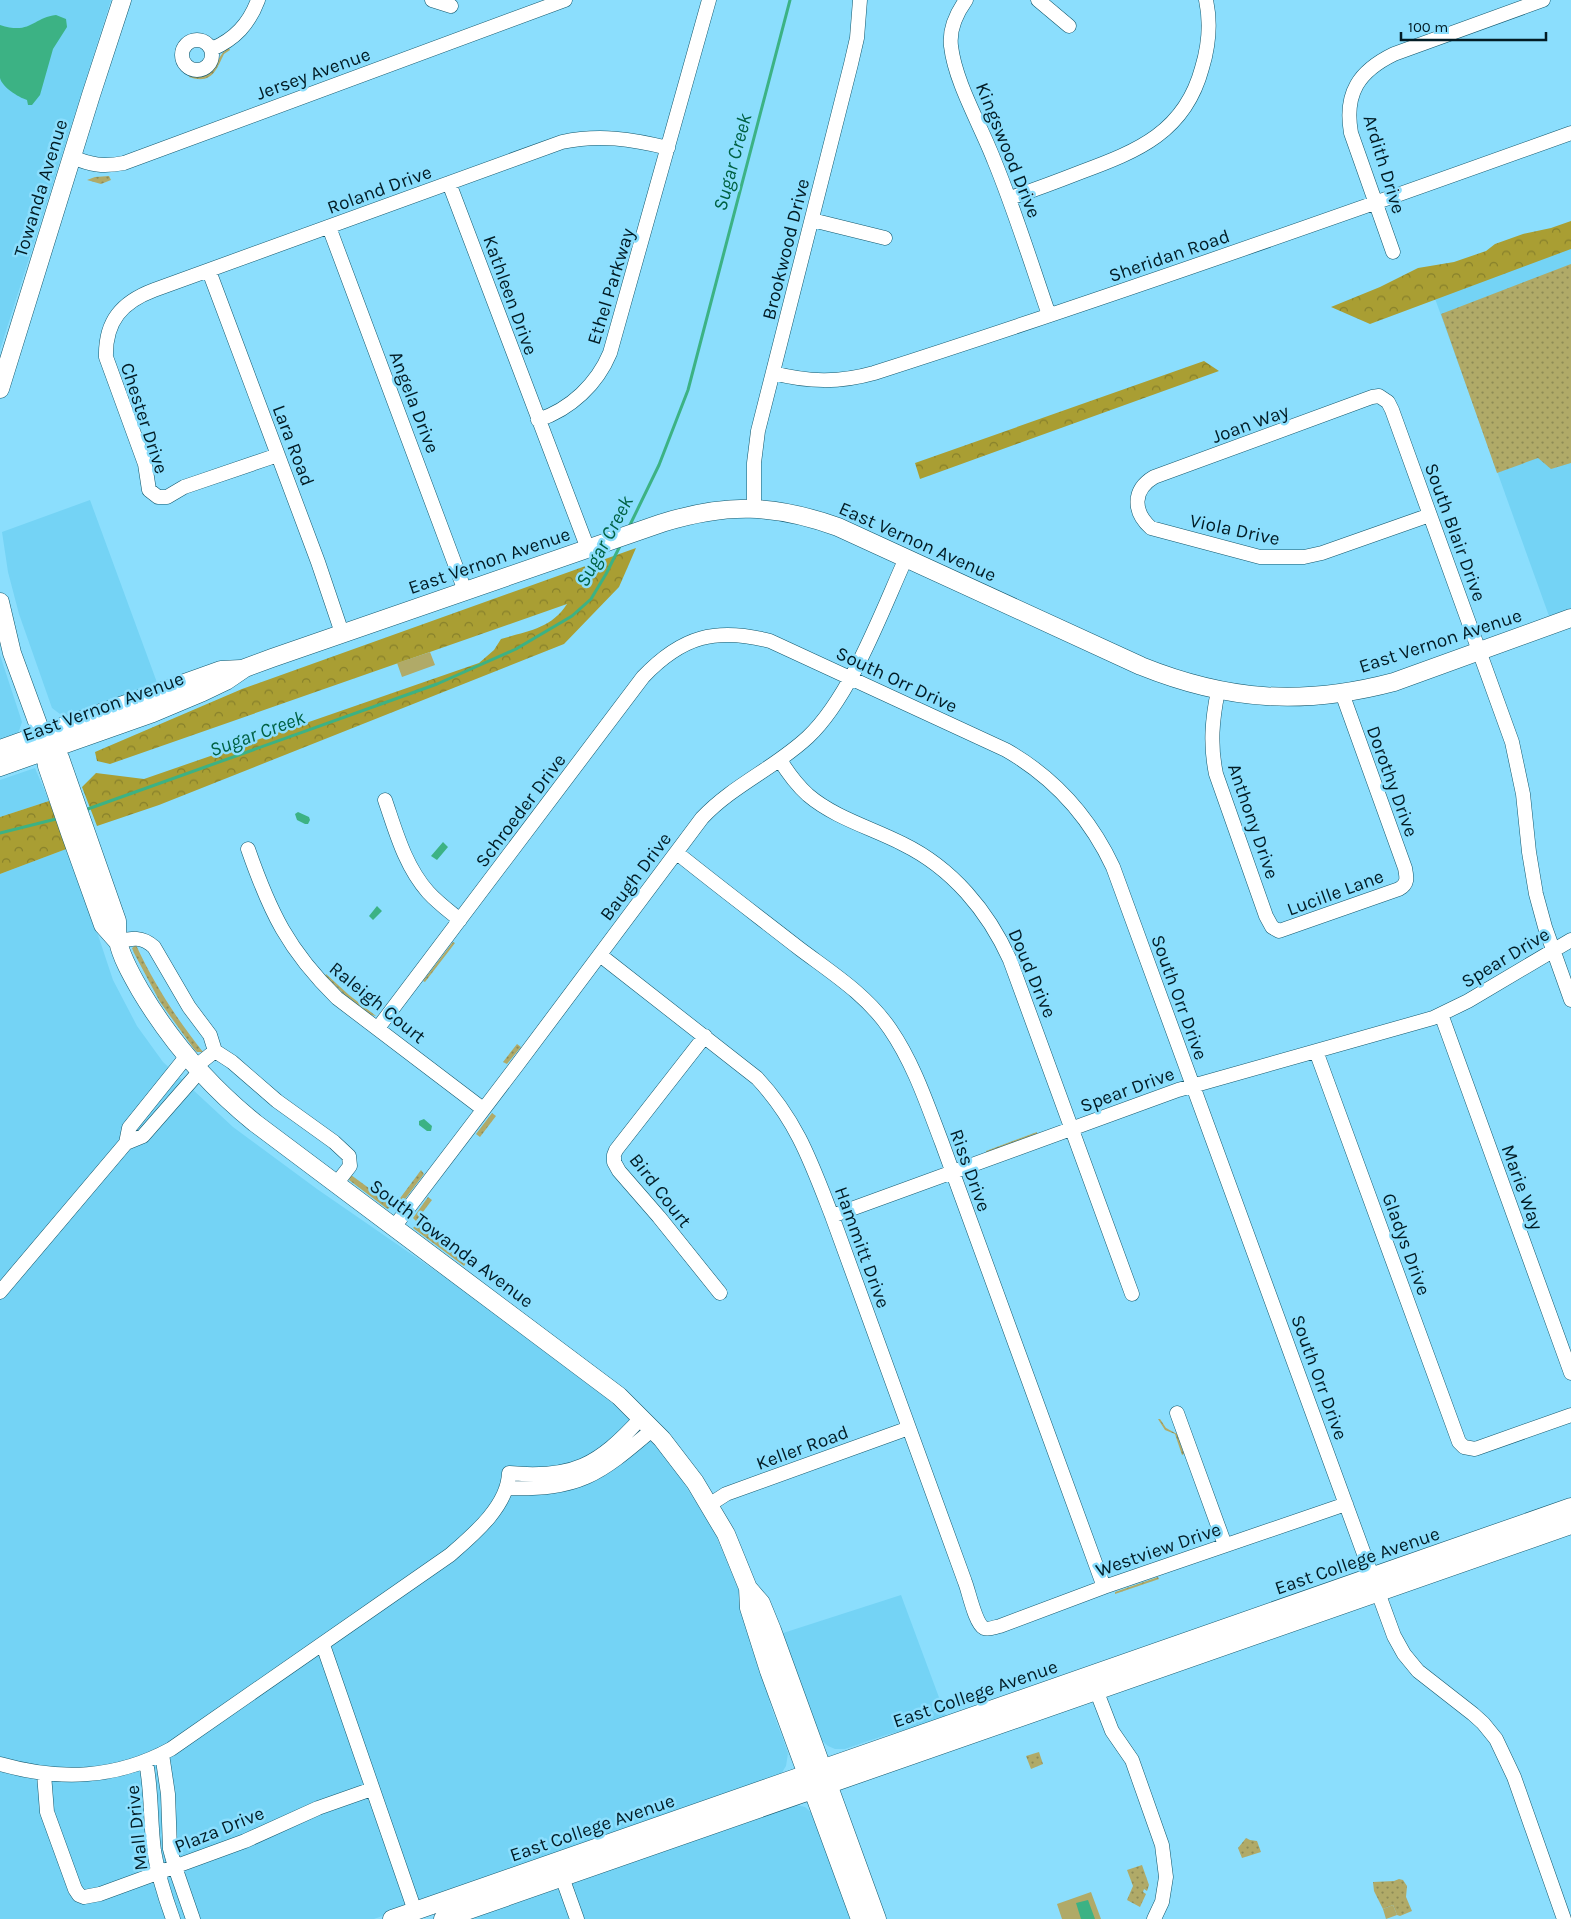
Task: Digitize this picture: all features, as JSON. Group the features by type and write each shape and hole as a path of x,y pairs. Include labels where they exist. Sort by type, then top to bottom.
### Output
{"main road":[{"name":"Towanda Avenue","path":"0,389 122,0"},
{"name":"East Vernon Avenue","path":"0,766 46,744 154,713 226,681 245,668 662,523 704,511 754,508 774,509 814,518 838,527 1166,677 1218,691 1258,696 1288,698 1342,693 1394,682 1571,618"},
{"path":"0,602 12,653 46,744"},
{"name":"East Vernon Avenue","path":"0,749 46,744"},
{"name":"South Towanda Avenue","path":"46,744 60,758 65,797 77,831 117,922 118,942 130,970 153,1012 193,1065 222,1096 249,1118 619,1396 675,1454 726,1534 748,1588 749,1608 769,1671 818,1780"},
{"name":"East College Avenue","path":"1376,1585 1571,1507"},
{"name":"East College Avenue","path":"415,1915 471,1897 492,1884 818,1780 1376,1585 1571,1525"},
{"path":"818,1780 860,1919"},
{"path":"818,1780 877,1919"},
{"name":"East College Avenue","path":"443,1919 562,1877 818,1780"},
{"path":"392,1919 415,1915"}],"street":[{"path":"212,49 230,40 246,25 258,0"},
{"path":"432,0 451,6"},
{"name":"Jersey Avenue","path":"72,157 90,165 124,163 566,0"},
{"name":"Ethel Parkway","path":"538,420 555,413 574,401 587,388 606,362 619,324 709,0"},
{"name":"Brookwood Drive","path":"754,508 755,448 851,64 857,38 860,0"},
{"name":"Kingswood Drive","path":"966,0 952,24 953,54 961,82 1010,198 1049,315"},
{"path":"1038,0 1069,26"},
{"path":"1010,198 1133,151 1154,139 1173,121 1194,91 1199,80 1206,54 1209,19 1206,0"},
{"name":"Ardith Drive","path":"1393,252 1350,123 1350,105 1353,94 1366,72 1377,62 1394,54 1543,0"},
{"name":"Sheridan Road","path":"773,373 802,380 820,381 856,378 1269,241 1571,133"},
{"name":"Roland Drive","path":"115,318 128,304 137,298 533,152 570,141 607,137 639,141 668,148"},
{"name":"Kathleen Drive","path":"450,183 538,420"},
{"path":"812,220 885,238"},
{"name":"Angela Drive","path":"330,227 465,591"},
{"name":"Lara Road","path":"209,271 342,633"},
{"name":"Chester Drive","path":"115,318 106,340 107,361 144,464 149,490 158,497 166,497 184,487 278,455"},
{"name":"Joan Way","path":"1138,497 1144,485 1154,478 1372,398 1378,396 1384,398"},
{"name":"South Blair Drive","path":"1384,398 1392,410 1506,722 1519,771 1533,882 1553,951 1571,1000"},
{"path":"538,420 589,548"},
{"name":"Viola Drive","path":"1138,497 1140,513 1151,528 1267,558 1304,557 1430,515"},
{"name":"Baugh Drive","path":"394,1227 677,854 693,829 712,808 740,786 780,760 818,727 832,708 850,677 906,558"},
{"name":"South Orr Drive","path":"710,636 743,635 770,642 1006,750 1044,775 1076,806 1102,845 1113,867 1394,1636 1411,1664 1426,1680 1482,1722 1496,1739 1514,1777 1564,1919"},
{"name":"Schroeder Drive","path":"378,1028 643,677 678,647 710,636"},
{"name":"Anthony Drive","path":"1218,691 1211,731 1212,753 1216,774 1266,916 1272,927 1276,930"},
{"name":"Dorothy Drive","path":"1342,693 1405,868 1406,883"},
{"name":"Doud Drive","path":"780,760 797,784 823,806 916,851 937,866 957,883 995,930 1010,960 1073,1128 1132,1294"},
{"path":"385,800 413,872 436,900 460,920"},
{"name":"Raleigh Court","path":"248,849 274,915 293,948 316,977 337,998 483,1109"},
{"name":"Riss Drive","path":"677,854 844,981 871,1005 889,1028 911,1064 1104,1587"},
{"name":"Lucille Lane","path":"1276,930 1284,930 1399,889 1406,883"},
{"path":"118,942 138,938 154,947 189,1007 210,1035 215,1051 232,1062 277,1101 334,1142 349,1156 350,1166 336,1184"},
{"name":"Spear Drive","path":"832,1216 1192,1085 1414,1024 1441,1014 1495,986 1571,940"},
{"name":"Hammitt Drive","path":"600,955 757,1078 778,1102 803,1142 832,1216 976,1616 982,1628"},
{"name":"Marie Way","path":"1441,1014 1571,1373"},
{"name":"Bird Court","path":"705,1036 614,1156 614,1162 622,1176 720,1293"},
{"path":"126,1143 128,1128 193,1065 215,1051"},
{"name":"Gladys Drive","path":"1316,1051 1459,1442 1466,1448 1476,1449 1571,1415"},
{"path":"0,1292 126,1143 143,1136 193,1065"},
{"path":"1177,1413 1225,1546"},
{"path":"0,1764 44,1774 77,1775 101,1773 124,1769 146,1762 178,1746 323,1645 379,1603 450,1555 485,1521 498,1504 506,1488 508,1473 538,1476 580,1467 609,1450 647,1423"},
{"path":"506,1488 539,1489 574,1483 594,1475 612,1463 647,1423"},
{"name":"Keller Road","path":"709,1505 726,1494 909,1428"},
{"name":"Westview Drive","path":"982,1628 1000,1626 1104,1587 1346,1504"},
{"path":"323,1645 415,1915"},
{"path":"1094,1684 1112,1731 1132,1760 1162,1845 1166,1877 1162,1902 1154,1919"},
{"name":"Mall Drive","path":"162,1754 168,1786 170,1848 193,1919"},
{"name":"Mall Drive","path":"146,1762 151,1783 153,1838 158,1873 173,1919"},
{"name":"Plaza Drive","path":"44,1774 47,1812 72,1882 80,1895 90,1897 245,1841 318,1808 372,1789"},
{"path":"562,1877 577,1919"}],"shaded area":[{"path":"0,0 111,0 0,350"},
{"path":"56,15 66,19 67,27 53,49 40,95 32,105 28,105 27,100 19,97 1,81 0,25 10,28 25,27"},
{"path":"229,48 230,50 224,54 215,70 208,77 197,79 189,77 190,75 206,75 211,72 220,57"},
{"path":"109,176 111,180 101,184 87,180 95,177"},
{"path":"1571,243 1571,608 1549,616 1433,293"},
{"path":"1571,264 1571,463 1551,469 1538,458 1497,473 1441,314"},
{"path":"90,500 159,688 64,717 52,708 19,614 8,572 2,532"},
{"path":"430,652 435,665 402,677 397,663"},
{"path":"0,655 22,722 19,731 14,736 0,742"},
{"path":"35,768 49,801 0,817 0,780"},
{"path":"298,812 309,817 308,824 297,820 295,814"},
{"path":"443,842 448,847 437,860 431,856"},
{"path":"69,848 113,980 137,1026 163,1062 233,1127 317,1189 456,1285 606,1397 660,1450 678,1474 714,1531 743,1601 771,1707 788,1753 786,1766 779,1777 374,1919 0,1919 0,874"},
{"path":"377,906 382,911 373,920 369,916"},
{"path":"453,942 455,943 425,982 423,981"},
{"path":"136,945 166,1000 203,1052 197,1052 194,1049 160,1002 134,953 132,948"},
{"path":"326,974 376,1016 371,1015 345,995 325,976"},
{"path":"517,1044 521,1047 507,1064 503,1062"},
{"path":"492,1113 496,1116 480,1137 476,1134"},
{"path":"424,1119 432,1126 431,1131 427,1131 419,1125 419,1121"},
{"path":"1037,1132 1037,1134 986,1153 986,1151"},
{"path":"421,1170 424,1174 399,1207 395,1205"},
{"path":"351,1175 392,1205 388,1209 386,1208 349,1180"},
{"path":"428,1197 432,1200 416,1221 413,1218"},
{"path":"417,1224 467,1262 464,1266 413,1228"},
{"path":"1158,1419 1166,1428 1177,1434 1184,1454 1182,1455 1175,1434 1165,1430"},
{"path":"1158,1577 1159,1579 1115,1594 1115,1592"},
{"path":"901,1595 947,1719 886,1735 845,1749 835,1749 828,1746 818,1737 780,1634"},
{"path":"1039,1752 1043,1764 1031,1769 1026,1756"},
{"path":"796,1805 805,1807 815,1816 851,1919 461,1919 786,1807"},
{"path":"1246,1838 1257,1841 1261,1852 1242,1858 1238,1848"},
{"path":"1142,1865 1149,1885 1147,1891 1144,1889 1143,1892 1146,1894 1140,1907 1127,1900 1133,1886 1127,1870"},
{"path":"1403,1880 1407,1886 1406,1897 1412,1911 1400,1916 1397,1915 1393,1905 1383,1909 1374,1891 1373,1882"},
{"path":"1091,1892 1101,1919 1062,1919 1057,1904"},
{"path":"1088,1900 1095,1919 1081,1919 1076,1903"},
{"path":"1393,1905 1397,1915 1386,1919 1383,1909"}],"green space":[{"path":"1571,221 1571,249 1370,324 1331,307 1380,287 1418,268 1454,262 1486,251 1495,244 1523,234 1551,228"},
{"path":"1204,361 1219,371 920,479 915,463"},
{"path":"636,548 619,587 564,644 159,805 97,826 82,787 96,773 144,779 479,663 494,650 501,639 546,624 554,619 567,604 110,764 97,761 95,752 242,689"},
{"path":"49,801 69,848 0,874 0,817"}],"waterway":[{"name":"Sugar Creek","path":"628,529 659,465 688,390 790,0"},
{"name":"Sugar Creek","path":"85,810 437,684 516,649 572,616 591,599 621,544"},
{"name":"Sugar Creek","path":"0,833 60,818"}]}
